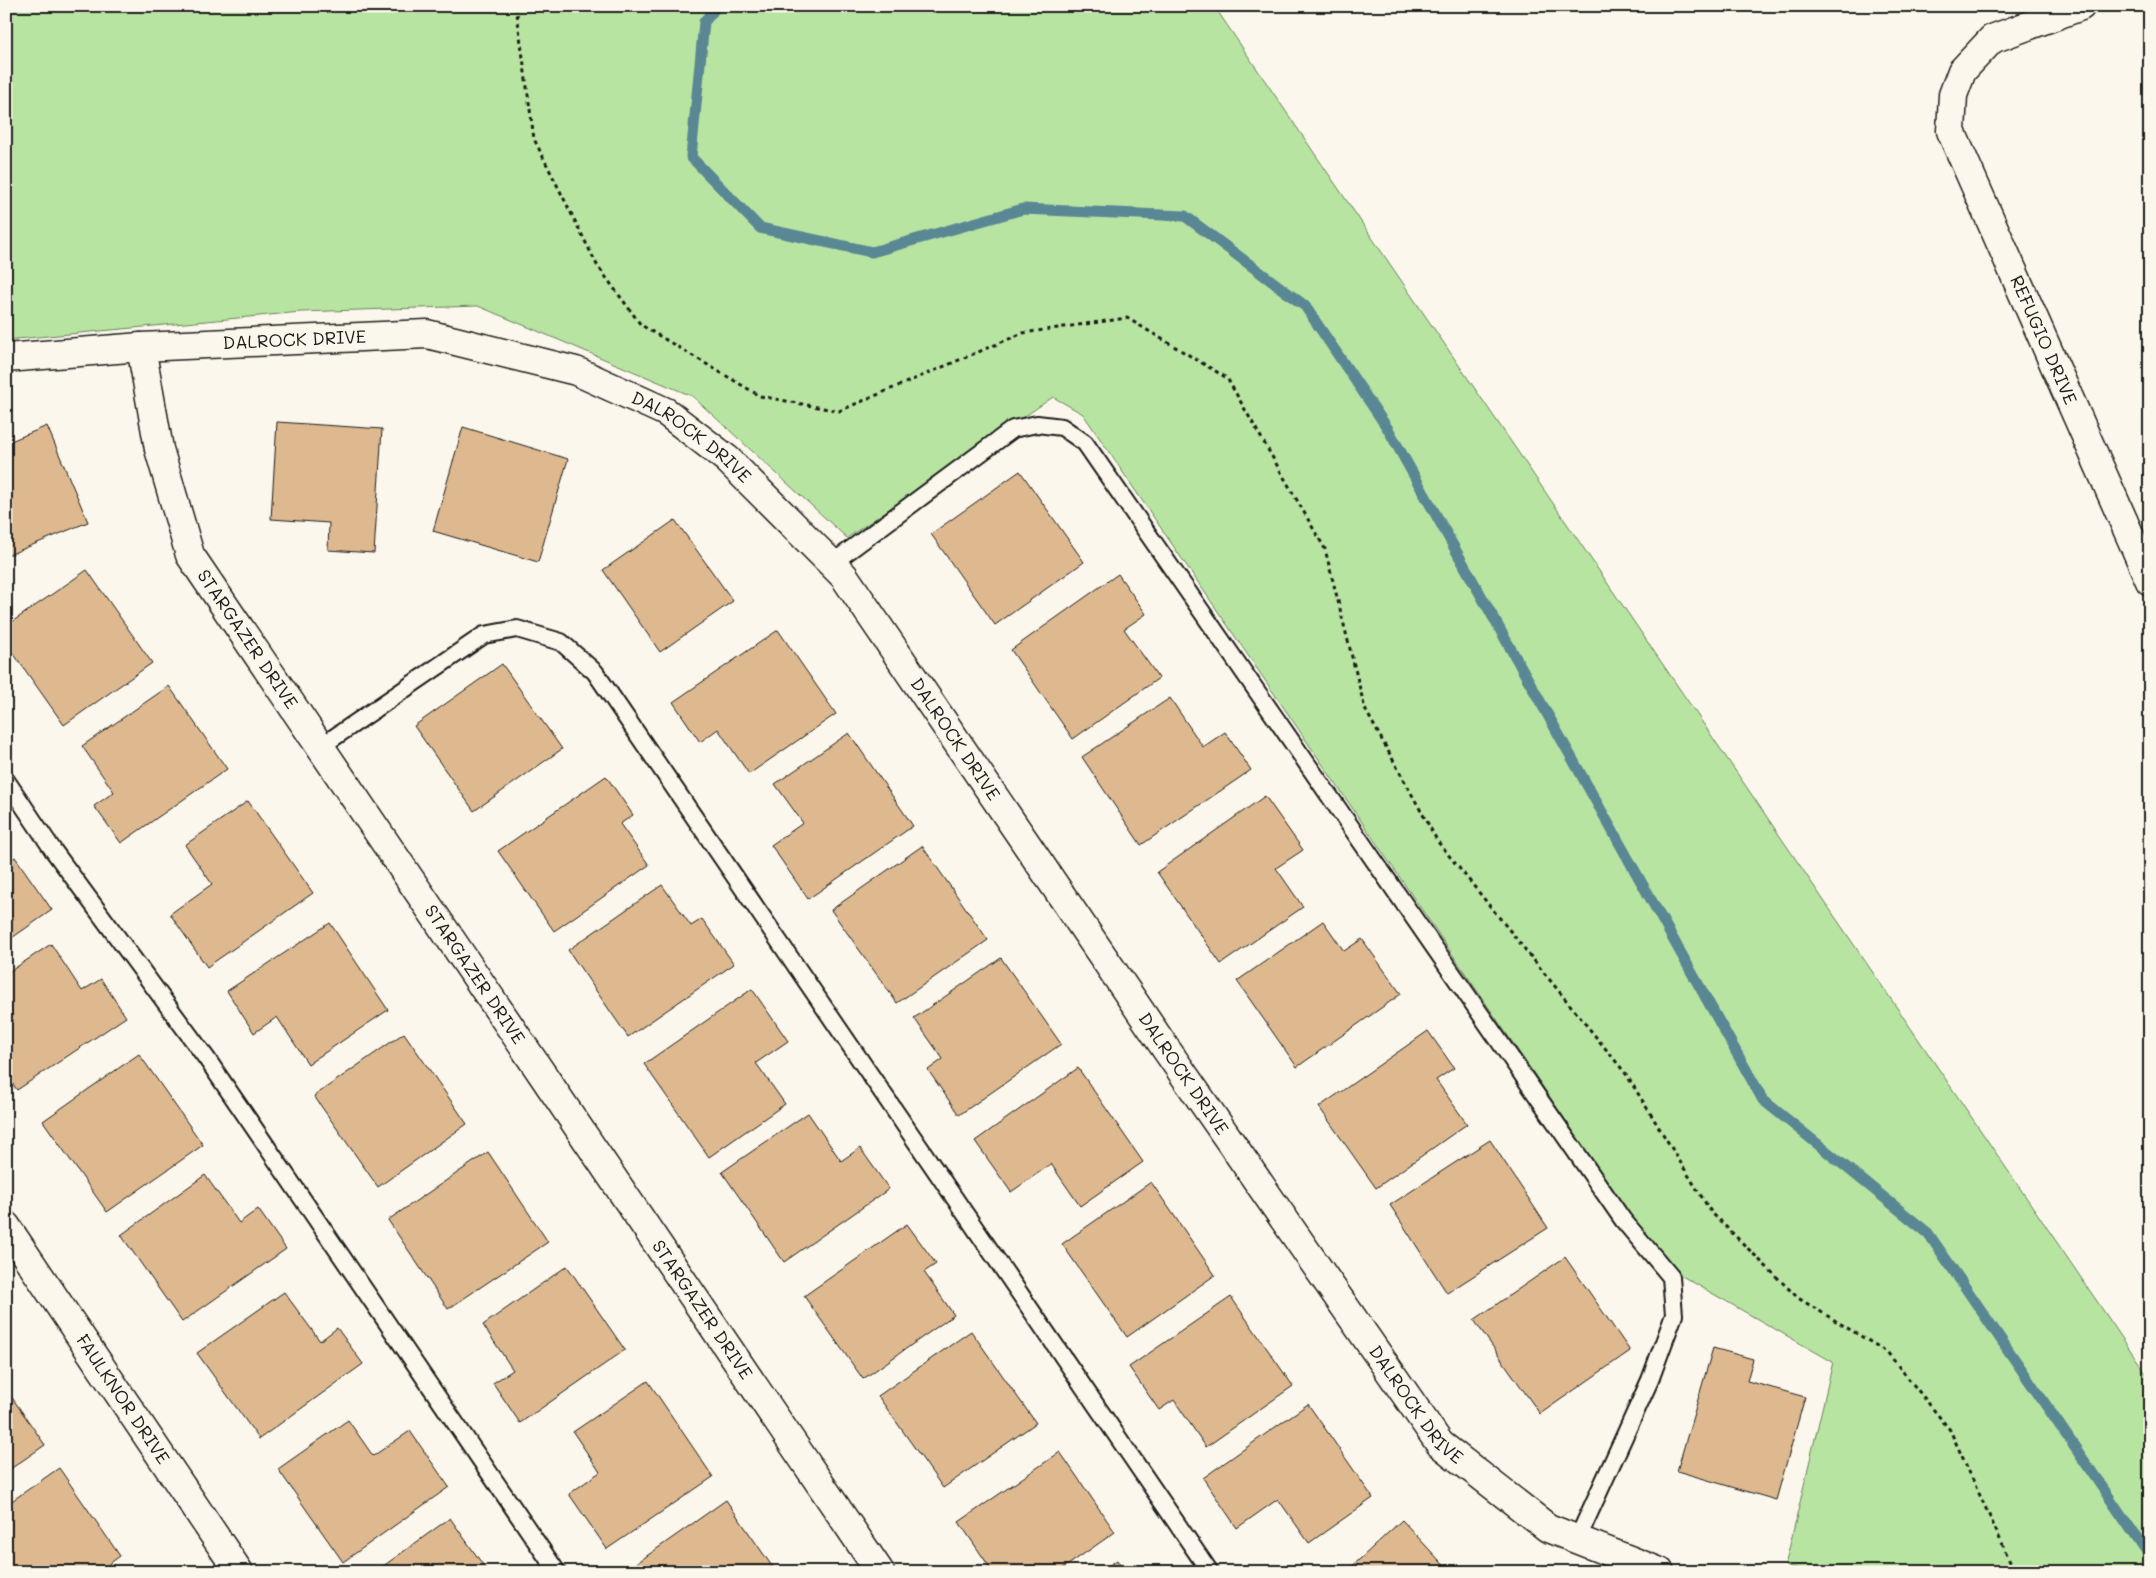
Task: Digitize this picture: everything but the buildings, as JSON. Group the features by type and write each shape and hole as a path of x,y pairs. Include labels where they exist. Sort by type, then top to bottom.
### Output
{"street":[{"name":"REFUGIO DRIVE","path":"2081,6 1992,39 1962,71 1953,95 1951,131 2150,581"},
{"name":"DALROCK DRIVE","path":"6,358 141,347 427,334 576,371 666,412 727,459 844,576 1163,1044 1440,1444 1548,1528 1660,1572"},
{"name":"STARGAZER DRIVE","path":"141,347 160,449 190,555 880,1572"},
{"name":"FAULKNOR DRIVE","path":"6,1226 239,1572"}],"lane":[{"path":"832,564 1013,429 1037,424 1062,427 1085,443 1617,1212 1671,1277 1674,1315 1650,1380 1578,1540"},
{"path":"320,747 484,635 516,629 561,642 596,672 1210,1572"},
{"path":"6,780 53,850 207,1059 557,1572"}],"green space":[{"path":"6,6 1214,6 2150,1379 2150,1572 1817,1572 1785,1566 1833,1362 1666,1267 1083,414 1053,397 847,538 692,396 478,306 301,312 6,340"}],"waterway":[{"path":"717,6 704,22 691,157 760,228 872,252 1023,209 1185,216 1305,306 1388,429 1763,1100 1928,1233 2150,1557"}]}
